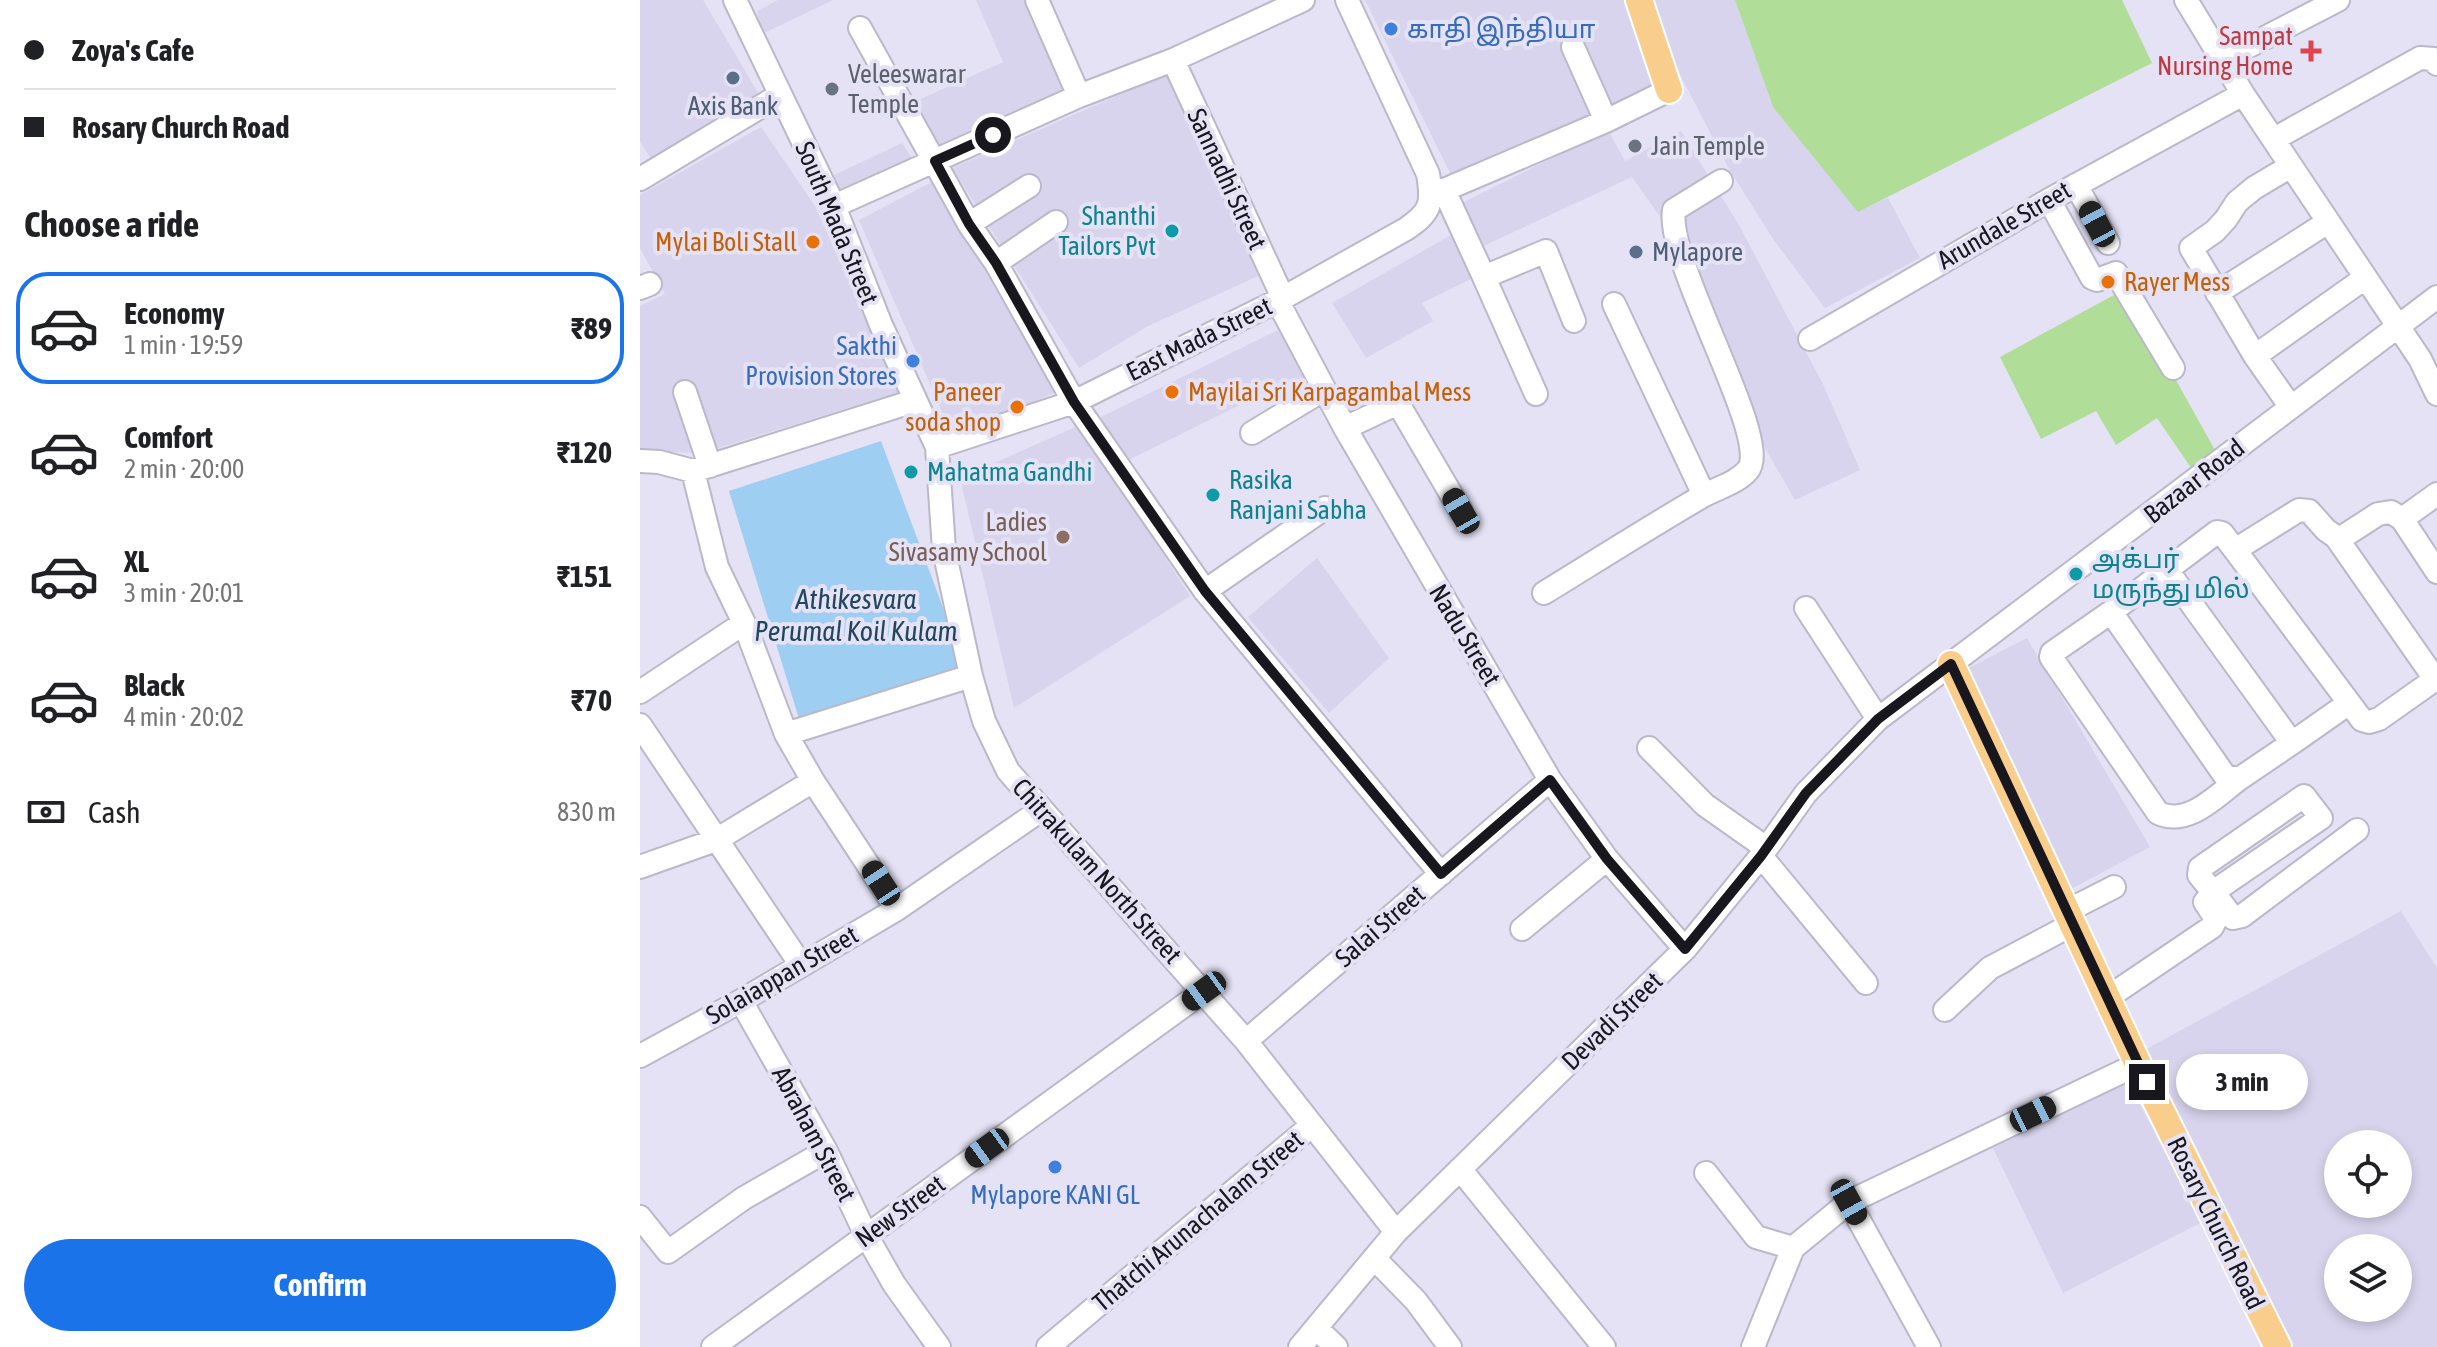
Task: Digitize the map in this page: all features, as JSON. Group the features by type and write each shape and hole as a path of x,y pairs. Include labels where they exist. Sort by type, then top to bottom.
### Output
{"main road":[{"path":"1639,0 1669,90"},
{"name":"Rosary Church Road","path":"1951,664 2138,1064 2278,1347"}],"street":[{"path":"1037,0 1079,96"},
{"path":"834,206 1079,96 1173,60 1303,0"},
{"path":"1347,0 1428,174 1484,277 1536,394"},
{"path":"2186,0 2243,94 2420,359 2437,394"},
{"path":"2222,60 2338,0"},
{"name":"South Mada Street","path":"744,3 780,95 834,206 881,325 937,447"},
{"path":"860,28 969,224 996,263 1074,402 1205,591 1441,874"},
{"path":"1573,47 1606,121"},
{"path":"2274,139 2420,58 2434,59 2437,64"},
{"name":"Sannadhi Street","path":"1173,60 1280,299"},
{"path":"1438,190 1606,121 1669,90"},
{"name":"Arundale Street","path":"1810,339 2049,200 2243,94"},
{"path":"640,179 780,95"},
{"path":"2290,406 2255,356 2191,248 2215,231 2237,202 2254,188 2291,166"},
{"path":"1544,593 1749,469 1753,459 1745,421 1671,224 1674,210 1721,181"},
{"path":"2076,185 2108,243"},
{"path":"969,224 1029,186"},
{"name":"East Mada Street","path":"937,447 1074,402 1280,299 1414,224 1422,218 1438,190"},
{"path":"2049,200 2092,278 2097,280 2116,273 2173,368"},
{"path":"996,263 1056,222"},
{"path":"2217,293 2328,222"},
{"path":"1484,277 1546,251 1574,321"},
{"path":"2255,356 2365,278"},
{"name":"Bazaar Road","path":"1951,664 2437,297"},
{"name":"Nadu Street","path":"1280,299 1323,390 1550,780 1607,859 1685,949"},
{"path":"1614,304 1704,495"},
{"path":"1252,433 1323,390"},
{"path":"685,392 717,567 744,623 786,734 897,909"},
{"path":"640,461 701,469 914,401"},
{"path":"1345,428 1396,404 1461,511"},
{"name":"Chitrakulam North Street","path":"937,447 944,550 971,676 984,721 1008,771 1204,991 1396,1232"},
{"path":"2402,519 2437,494"},
{"path":"1205,591 1325,508"},
{"path":"2235,550 2299,510 2309,511 2336,537 2436,678 2379,719 2369,722 2362,720 2222,533 2217,532 2052,653 2051,659 2158,813 2169,818 2180,818 2195,811 2349,703"},
{"path":"2336,537 2344,536 2378,514 2391,512 2402,519 2437,572"},
{"path":"2167,570 2292,743"},
{"path":"1806,608 1878,719"},
{"path":"2111,612 2225,776 2239,779"},
{"path":"640,692 744,623"},
{"name":"Devadi Street","path":"1300,1347 1396,1232 1685,949 1806,793 1878,719 1951,664"},
{"path":"786,734 971,676"},
{"path":"640,725 801,965"},
{"path":"1649,748 1705,805 1763,852 1866,983"},
{"name":"Salai Street","path":"1246,1041 1550,780"},
{"path":"640,867 716,840 813,781"},
{"path":"2107,998 2212,927 2216,919 2205,902 2213,892 2321,818 2306,796 2200,868 2199,875 2213,892 2237,919 2357,830"},
{"name":"Solaiappan Street","path":"640,1056 741,1001 897,909 1041,810"},
{"path":"1522,929 1607,859"},
{"path":"1945,1010 1990,968 2114,887"},
{"name":"New Street","path":"713,1347 1204,991"},
{"name":"Abraham Street","path":"741,1001 826,1151 866,1235 894,1284 939,1347"},
{"path":"1753,1347 1793,1248 1849,1202 2138,1064"},
{"name":"Thatchi Arunachalam Street","path":"1048,1347 1311,1126"},
{"path":"640,1217 668,1252 744,1198 826,1151"},
{"path":"1460,1169 1604,1347"},
{"path":"1706,1173 1756,1237 1793,1248"},
{"path":"1849,1202 1929,1347"},
{"path":"1374,1258 1416,1301 1450,1347"},
{"path":"1316,1328 1336,1347"}],"shaded area":[{"path":"640,0 703,0 763,101 653,163 640,141"},
{"path":"778,0 833,0 762,34 757,11"},
{"path":"976,0 1030,0 1070,97 939,153 916,101 1003,62"},
{"path":"1365,0 1629,0 1659,87 1461,181 1451,175"},
{"path":"1651,0 1735,0 1773,107 1858,211 1888,198 1920,258 1825,308 1773,239 1728,167 1660,36"},
{"path":"1174,71 1265,273 1148,326 1079,368 952,168"},
{"path":"761,127 815,206 899,392 702,453 640,451 640,306 665,294 640,248 640,195"},
{"path":"1608,130 1625,161 1681,131 1740,227 1823,384 1860,470 1795,500 1700,335 1687,255 1632,177 1466,254 1477,276 1422,303 1433,321 1366,358 1332,303 1451,235 1454,207"},
{"path":"902,143 915,163 844,197 830,177"},
{"path":"932,182 1059,391 952,435 859,220"},
{"path":"1278,330 1307,380 1275,400 1268,391 1129,460 1099,418"},
{"name":"Ladies Sivasamy School","path":"1080,425 1190,596 1014,708 960,478"},
{"path":"1317,558 1389,658 1329,713 1248,617"},
{"path":"2027,638 2150,847 2069,890 1959,673"},
{"path":"2401,911 2437,968 2437,1347 2288,1347 2137,1054"},
{"path":"2126,1078 2202,1222 2063,1293 1993,1148"}],"green space":[{"path":"1735,0 2122,0 2152,63 1858,212 1773,107"},
{"path":"2125,289 2220,459 2198,478 2157,418 2116,445 2096,411 2041,439 2000,357"}],"water":[{"name":"Athikesvara Perumal Koil Kulam","path":"881,441 967,672 800,722 729,491"}],"place":[{"name":"காதி இந்தியா","path":"1391,29"},
{"name":"Sampat Nursing Home","path":"2311,51"},
{"name":"Axis Bank","path":"733,78"},
{"name":"Veleeswarar Temple","path":"832,89"},
{"name":"Jain Temple","path":"1635,146"},
{"name":"Shanthi Tailors Pvt","path":"1172,231"},
{"name":"Mylai Boli Stall","path":"813,242"},
{"name":"Mylapore","path":"1636,252"},
{"name":"Rayer Mess","path":"2108,282"},
{"name":"Sakthi Provision Stores","path":"913,361"},
{"name":"Mayilai Sri Karpagambal Mess","path":"1172,392"},
{"name":"Paneer soda shop","path":"1017,407"},
{"name":"Mahatma Gandhi","path":"911,472"},
{"name":"Rasika Ranjani Sabha","path":"1213,495"},
{"name":"Ladies Sivasamy School","path":"1063,537"},
{"name":"அக்பர் மருந்து மில்","path":"2076,574"},
{"name":"Mylapore KANI GL","path":"1055,1167"}],"route":[{"path":"993,135 935,161 1074,402 1205,591 1441,874 1550,780 1607,859 1685,949 1761,856 1806,793 1878,719 1951,664 2147,1082"}]}
